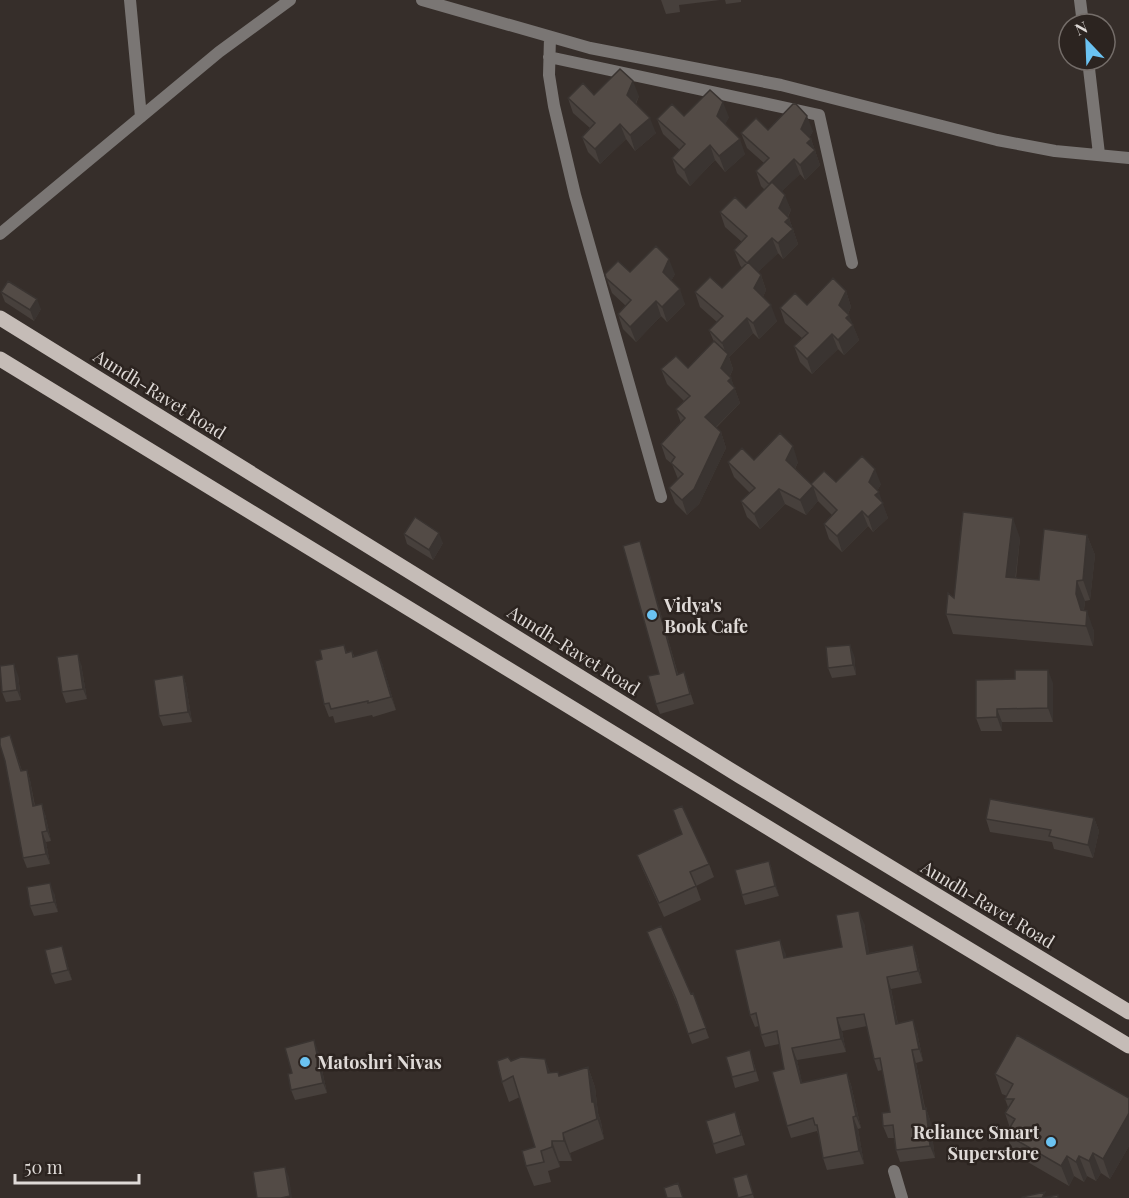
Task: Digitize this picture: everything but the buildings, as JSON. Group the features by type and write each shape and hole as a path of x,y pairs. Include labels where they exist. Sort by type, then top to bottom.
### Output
{"main road":[{"name":"Aundh-Ravet Road","path":"0,318 740,776 1129,1012"},
{"path":"0,358 1129,1046"}],"street":[{"path":"130,0 141,117"},
{"path":"0,234 219,52 290,0"},
{"path":"422,0 590,48 781,85 997,140 1054,151 1129,158"},
{"path":"550,37 549,75 575,195 661,497"},
{"path":"549,57 819,115 852,263"},
{"path":"1089,72 1099,154"},
{"path":"894,1171 902,1198"}],"place":[{"name":"Vidya's Book Cafe","path":"652,615"},
{"name":"Matoshri Nivas","path":"305,1062"},
{"name":"Reliance Smart Superstore","path":"1051,1142"}]}
